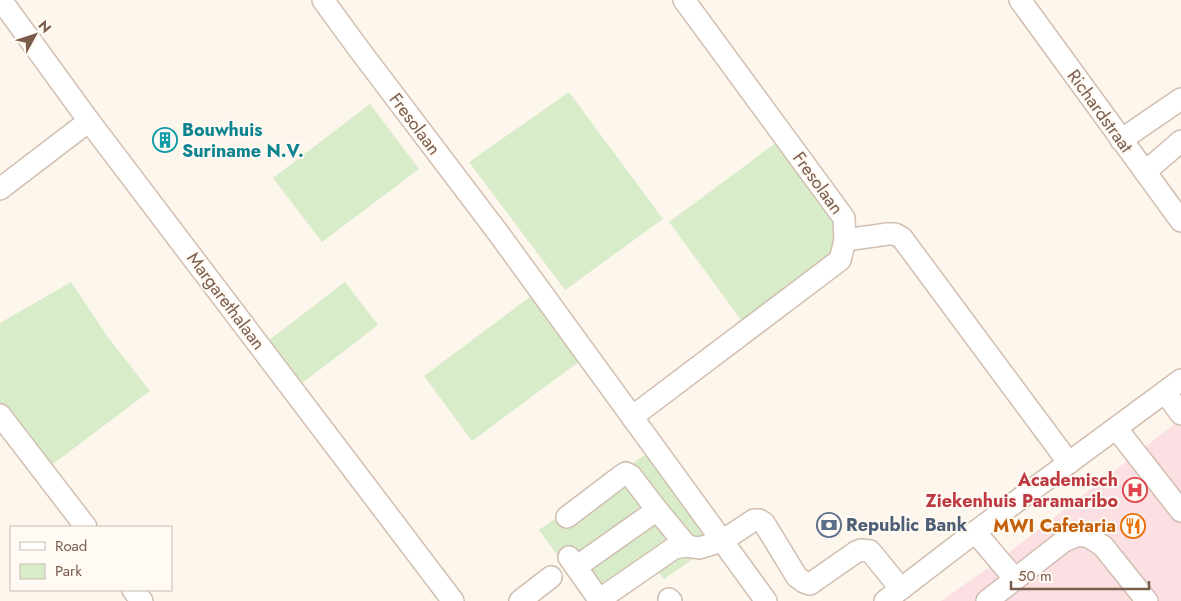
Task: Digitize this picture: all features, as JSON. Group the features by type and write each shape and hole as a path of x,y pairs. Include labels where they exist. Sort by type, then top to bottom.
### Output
{"street":[{"name":"Margarethalaan","path":"0,0 89,121 453,601"},
{"name":"Fresolaan","path":"323,0 499,234 766,601"},
{"name":"Fresolaan","path":"632,417 840,260 845,240 844,218 684,0"},
{"name":"Richardstraat","path":"1020,0 1181,222"},
{"path":"1121,140 1181,99"},
{"path":"0,189 89,121"},
{"path":"1144,172 1181,140"},
{"path":"845,240 888,234 895,234 902,238 1069,464"},
{"path":"657,510 572,562 600,600 674,548 687,546 699,548 722,541 754,520 764,523 797,577 804,582 810,584 856,552 862,550 870,551 893,595 1173,386 1181,414"},
{"path":"0,415 85,526"},
{"path":"1116,428 1181,511"},
{"path":"567,518 626,474 631,476 687,546"},
{"path":"975,532 1015,579"},
{"path":"987,601 1064,541 1078,535 1089,537 1103,546 1147,601"},
{"path":"520,601 551,577"},
{"path":"134,591 142,601"}],"shaded area":[{"name":"Academisch Ziekenhuis Paramaribo","path":"1181,419 1181,601 941,601 998,561"}],"green space":[{"path":"569,92 663,219 565,290 469,162"},
{"path":"370,104 419,169 322,242 273,178"},
{"path":"777,142 833,216 838,229 833,256 744,324 669,222"},
{"path":"71,282 107,336 150,391 49,467 0,404 0,323"},
{"path":"345,282 378,325 301,384 268,341"},
{"path":"531,296 580,361 472,441 424,376"},
{"path":"646,454 712,546 664,579 650,561 591,601 539,530"}],"place":[{"name":"Bouwhuis Suriname N.V.","path":"165,140"},
{"name":"Academisch Ziekenhuis Paramaribo","path":"1135,490"},
{"name":"Republic Bank","path":"829,525"},
{"name":"MWI Cafetaria","path":"1133,526"}]}
